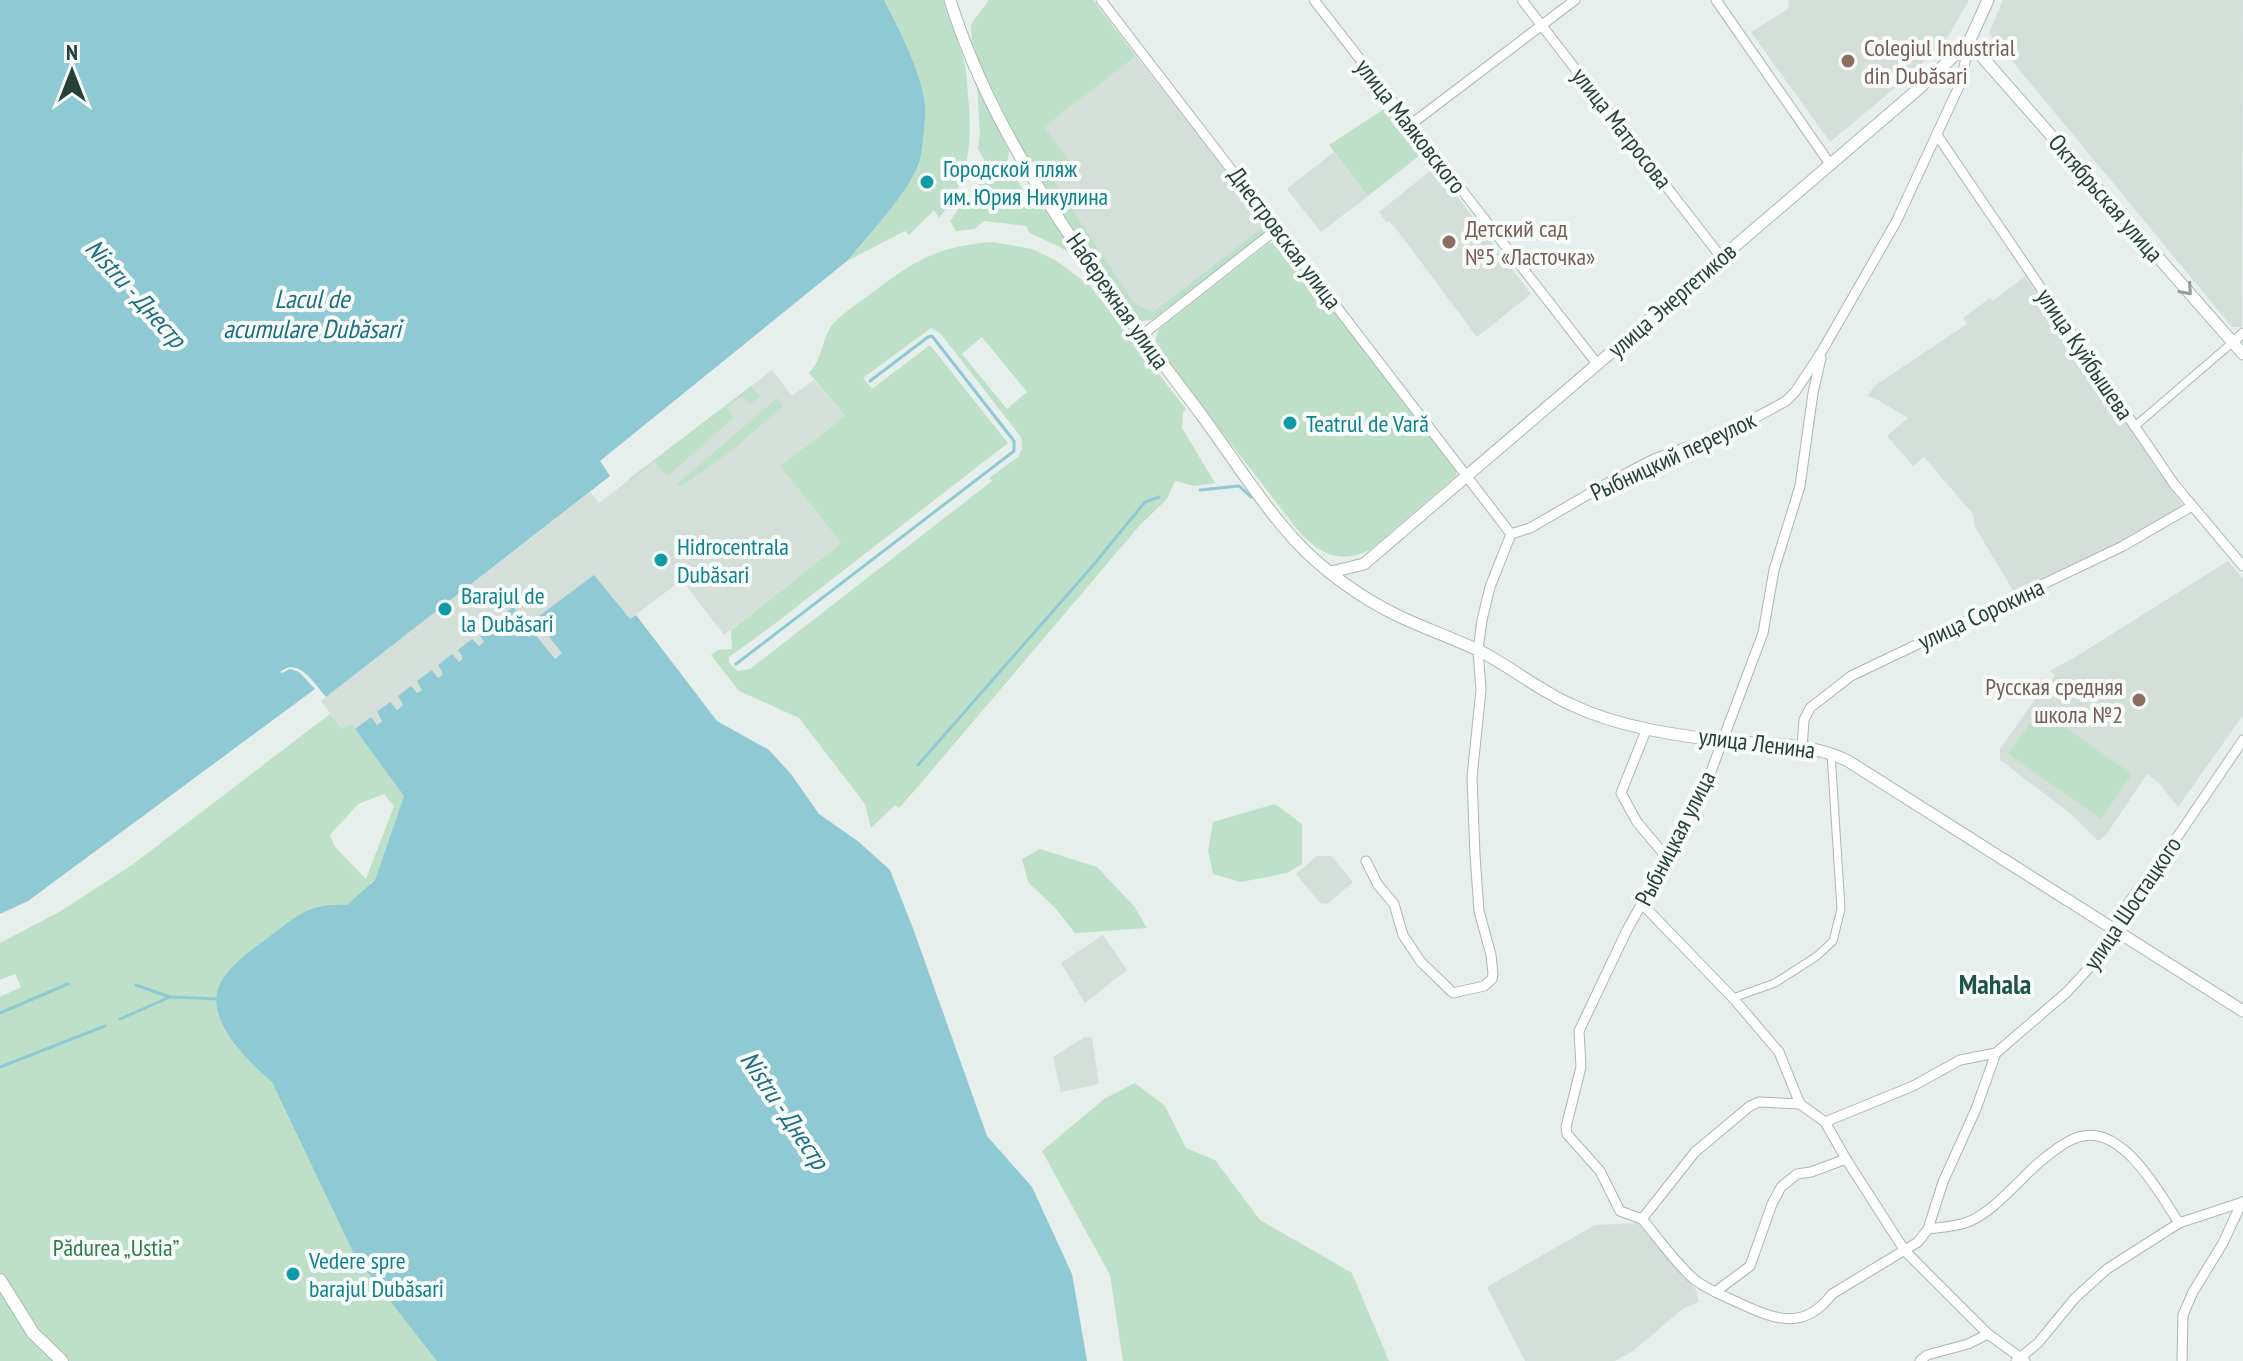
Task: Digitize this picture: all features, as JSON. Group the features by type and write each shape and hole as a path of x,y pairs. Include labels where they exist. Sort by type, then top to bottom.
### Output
{"main road":[{"path":"0,1280 33,1333 62,1361"}],"street":[{"name":"Набережная улица","path":"950,0 974,65 1004,131 1099,279 1275,516 1300,546 1331,572"},
{"name":"Днестровская улица","path":"1101,0 1511,534"},
{"name":"улица Маяковского","path":"1314,0 1598,365"},
{"name":"улица Матросова","path":"1522,0 1721,257"},
{"path":"1410,125 1575,0"},
{"path":"1716,0 1830,164"},
{"name":"улица Энергетиков","path":"1331,572 1364,564 1916,91 1969,42 1988,0"},
{"name":"Рыбницкий переулок","path":"1511,534 1530,528 1654,459 1731,431 1777,406 1795,392 1896,222 1961,82 1969,42"},
{"name":"Октябрьская улица","path":"1969,42 2243,354"},
{"name":"улица Куйбышева","path":"1937,135 2134,427 2192,506 2243,566"},
{"path":"1141,336 1277,229"},
{"path":"2134,427 2243,333"},
{"name":"Рыбницкая улица","path":"1642,1219 1620,1211 1600,1171 1567,1134 1566,1127 1581,1067 1579,1031 1642,904 1701,798 1763,633 1774,570 1800,486 1822,351"},
{"name":"улица Сорокина","path":"1802,748 1804,720 1810,708 1851,676 2123,546 2192,506"},
{"path":"1366,861 1378,885 1394,904 1403,935 1427,968 1453,993 1484,986 1492,979 1491,955 1479,911 1472,777 1481,690 1478,650 1490,587 1511,534"},
{"name":"улица Ленина","path":"1331,572 1357,593 1380,606 1478,650 1571,705 1605,718 1722,741 1831,753 1848,761 2243,1011"},
{"path":"1647,728 1621,793 1637,822 1668,859"},
{"name":"улица Шостацкого","path":"1825,1122 1913,1086 1960,1060 1996,1053 2067,992 2101,955 2124,909 2243,740"},
{"path":"1733,998 1775,983 1817,956 1833,941 1841,909 1831,753"},
{"path":"1642,904 1733,998 1779,1052 1800,1104 1825,1122 1905,1251 1988,1334 2021,1359 2075,1298 2107,1269 2179,1223 2243,1202"},
{"path":"1800,1104 1759,1102 1750,1106 1695,1152 1642,1219 1693,1278 1766,1316 1783,1320 1805,1317 1823,1306 1842,1287 1918,1242 1928,1229 1943,1182 1976,1109 1996,1053"},
{"path":"1928,1229 1965,1223 1983,1213 2066,1143 2084,1135 2098,1136 2117,1144 2149,1176 2179,1223"},
{"path":"1715,1292 1750,1266 1781,1187 1797,1174 1846,1159"},
{"path":"2182,1361 2183,1315 2243,1202"},
{"path":"1920,1361 1927,1355 1968,1344 1988,1334"}],"shaded area":[{"name":"Colegiul Industrial din Dubăsari","path":"1789,0 1969,0 1949,35 1914,72 1830,142 1751,32 1788,9"},
{"path":"2003,0 2243,0 2242,327 2232,327 1989,33"},
{"path":"1136,56 1264,221 1263,227 1153,312 1135,304 1053,179 1044,126"},
{"path":"1334,152 1368,196 1321,232 1287,189"},
{"name":"Детский сад №5 «Ласточка»","path":"1435,167 1531,294 1477,337 1397,230 1379,212"},
{"path":"2025,276 2184,507 2125,542 2014,592 1975,527 1973,514 1924,457 1913,466 1887,436 1908,418 1867,396 1876,385 1967,324 1963,318 1990,298 1993,301"},
{"name":"Hidrocentrala Dubăsari","path":"772,370 792,396 814,380 845,416 780,466 841,543 724,635 682,580 630,619 554,659 513,608 499,618 504,627 480,633 484,642 478,647 459,650 463,658 458,662 438,665 443,674 438,678 418,682 423,690 398,697 403,705 396,710 377,713 382,721 377,725 371,717 355,729 351,723 342,729 321,701 590,492 599,503"},
{"name":"Русская средняя школа №2","path":"2228,561 2243,579 2243,715 2178,807 2160,784 2147,774 2106,835 2098,841 2070,813 2000,760 2000,749 2055,675 2049,671"},
{"path":"1317,856 1331,856 1353,882 1327,904 1320,903 1296,874"},
{"path":"1103,935 1127,970 1085,1003 1061,963"},
{"path":"1085,1037 1092,1038 1099,1084 1061,1092 1053,1057"},
{"path":"1639,1223 1696,1290 1699,1302 1684,1308 1633,1351 1615,1361 1525,1361 1487,1287 1595,1225"}],"green space":[{"path":"884,0 943,0 965,65 970,129 967,161 957,190 939,218 934,210 909,235 905,231 847,261 908,185 922,148 923,91 909,50"},
{"path":"989,0 1093,0 1136,56 1044,127 1072,165 1053,179 1135,304 1153,312 1263,227 1264,233 1154,319 1141,321 1130,315 1010,134 989,89 972,42 971,24"},
{"path":"977,86 1009,151 1007,163 1033,206 1048,212 1081,260 1030,233 1026,226 984,221 975,229 956,231 950,221 962,204 974,200 985,161 978,149"},
{"path":"1387,107 1424,152 1368,196 1329,145"},
{"path":"993,242 1032,249 1057,261 1090,286 1186,409 1182,428 1215,483 1194,486 1175,481 1167,499 1140,525 915,790 899,808 895,805 871,828 865,804 799,718 739,691 711,655 718,650 732,649 731,630 841,543 780,466 845,416 809,373 818,360 830,328 850,309 912,265 940,252","holes":["931,328 940,333 1021,437 1022,449 1018,457 989,478 992,481 750,669 738,671 729,663 729,657 1008,443 930,345 872,389 863,378","982,337 1027,392 1007,409 962,354"]},
{"path":"1269,243 1281,243 1457,468 1456,476 1370,550 1359,554 1329,554 1313,545 1297,529 1156,347 1159,329"},
{"path":"751,386 760,397 750,404 742,395 727,408 734,417 668,476 655,461 629,479"},
{"path":"777,398 783,406 736,447 682,486 676,485"},
{"path":"2040,710 2132,774 2101,819 2008,754"},
{"name":"Pădurea „Ustia”","path":"330,714 342,729 351,723 404,796 375,880 370,883 749,1361 0,1361 0,997 21,987 15,974 0,980 0,943 59,912 132,865","holes":["384,794 394,806 366,879 335,847 330,835 358,804"]},
{"path":"1275,804 1302,824 1302,864 1287,873 1241,882 1213,874 1208,851 1213,822"},
{"path":"1040,849 1097,867 1134,906 1147,928 1075,933 1028,882 1022,859"},
{"path":"1135,1083 1165,1106 1186,1148 1215,1160 1260,1220 1352,1273 1389,1361 1123,1361 1110,1275 1042,1151 1104,1099"}],"water":[{"name":"Lacul de acumulare Dubăsari","path":"0,0 884,0 909,50 923,91 925,116 921,155 915,172 899,198 847,261 600,461 610,476 326,697 300,669 293,667 280,672 290,669 299,672 315,689 28,901 0,914"},
{"name":"Nistru - Днестр","path":"594,575 630,619 636,615 717,721 769,750 791,774 819,814 859,842 890,870 987,1136 1032,1187 1072,1274 1087,1361 437,1361 355,1256 272,1082 241,1051 223,1025 216,997 220,984 242,958 296,917 313,908 347,905 375,880 404,796 355,729 371,717 377,725 382,721 377,712 390,702 397,710 403,705 398,696 411,686 417,693 422,690 417,681 432,670 438,678 443,674 438,665 452,654 459,662 463,658 458,650 472,639 479,646 484,642 479,634 493,623 499,630 503,627 499,618 513,607 555,659 562,653 535,619"}],"waterway":[{"path":"736,664 1014,451 1014,441 932,336 870,381"},
{"path":"1200,490 1239,486 1251,497"},
{"path":"918,765 1145,502 1159,497"},
{"path":"0,1013 68,984"},
{"path":"136,985 170,997"},
{"path":"120,1019 170,997 219,999"},
{"path":"0,1067 105,1026"}],"place":[{"name":"Colegiul Industrial din Dubăsari","path":"1848,61"},
{"name":"Городской пляж им. Юрия Никулина","path":"927,182"},
{"name":"Детский сад №5 «Ласточка»","path":"1449,242"},
{"name":"Teatrul de Vară","path":"1290,423"},
{"name":"Hidrocentrala Dubăsari","path":"661,560"},
{"name":"Barajul de la Dubăsari","path":"445,609"},
{"name":"Русская средняя школа №2","path":"2139,700"},
{"name":"Vedere spre barajul Dubăsari","path":"293,1274"}],"district":[{"name":"Mahala","path":"1995,983"}]}
